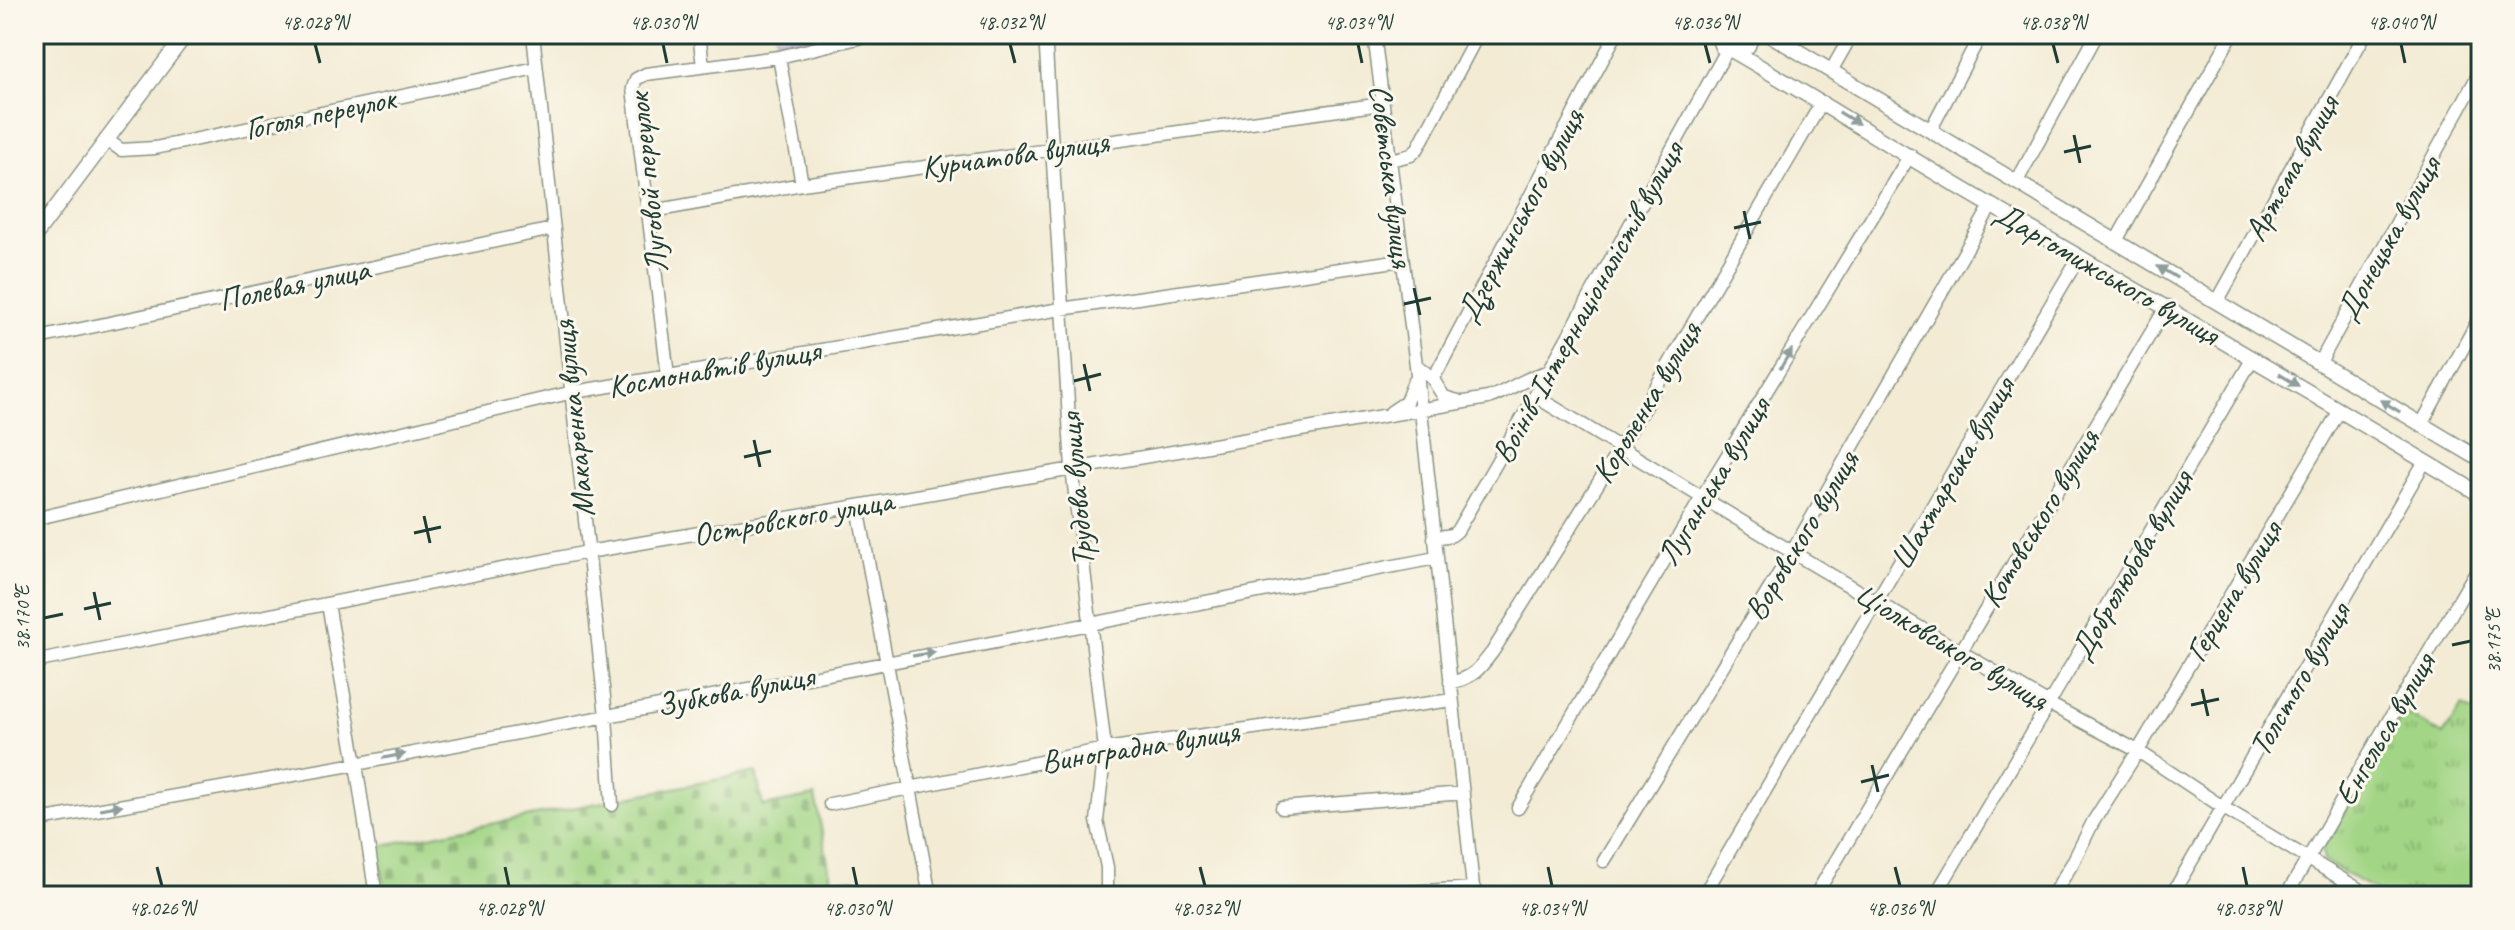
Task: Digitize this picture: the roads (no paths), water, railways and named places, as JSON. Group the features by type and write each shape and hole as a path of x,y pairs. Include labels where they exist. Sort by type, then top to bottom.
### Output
{"street":[{"path":"34,237 186,34"},
{"name":"Макаренка вулиця","path":"533,34 569,393 606,716 612,805"},
{"path":"699,34 703,66"},
{"name":"Луговой переулок","path":"668,376 634,83 646,74 779,57 864,34"},
{"name":"Трудова вулиця","path":"1045,34 1072,468 1105,749 1097,821 1107,867 1107,896"},
{"name":"Совєтська вулиця","path":"1374,34 1416,365 1474,892"},
{"path":"1390,160 1403,158 1418,148 1478,34"},
{"name":"Дзержинського вулиця","path":"1432,378 1616,34"},
{"path":"1721,42 1748,46 1752,34"},
{"name":"Даргомижського вулиця","path":"1769,34 2481,460"},
{"path":"1831,71 1852,34"},
{"path":"1930,131 1981,34"},
{"path":"2016,183 2097,34"},
{"path":"2116,241 2232,34"},
{"name":"Артема вулиця","path":"2217,302 2365,34"},
{"name":"Даргомижського вулиця","path":"1721,42 1991,206 2167,306 2481,495"},
{"name":"Воїнів-Інтернаціоналістів вулиця","path":"1434,538 1457,531 1549,372 1721,42"},
{"path":"779,57 802,184"},
{"name":"Гоголя переулок","path":"106,139 121,150 155,148 536,68"},
{"name":"Донецька вулиця","path":"2319,364 2481,70"},
{"name":"Короленка вулиця","path":"1450,682 1462,681 1476,673 1493,651 1621,447 1822,102"},
{"name":"Курчатова вулиця","path":"648,212 802,184 1382,104"},
{"name":"Луганська вулиця","path":"1518,808 1910,155"},
{"name":"Воровского вулиця","path":"1604,861 1792,552 1991,206"},
{"name":"Полевая улица","path":"34,339 553,229"},
{"name":"Шахтарська вулиця","path":"1703,896 2079,257"},
{"name":"Космонавтів вулиця","path":"34,519 569,393 1061,309 1402,260"},
{"name":"Котовського вулиця","path":"1815,896 2167,306"},
{"path":"2421,425 2481,315"},
{"name":"Добролюбова вулиця","path":"1935,896 2253,358"},
{"path":"1379,416 1406,402 1416,365 1432,378 1444,397 1463,402"},
{"name":"Островского улица","path":"34,662 588,552 1463,402 1509,391 1537,374 1549,372"},
{"name":"Ціолковського вулиця","path":"1535,396 2049,704 2138,751 2224,808 2370,896"},
{"name":"Герцена вулиця","path":"2052,896 2093,822 2340,410"},
{"name":"Толстого вулиця","path":"2171,896 2425,461"},
{"path":"858,507 930,896"},
{"name":"Зубкова вулиця","path":"34,821 356,764 1436,558"},
{"name":"Енгельса вулиця","path":"2286,896 2481,563"},
{"path":"328,604 376,896"},
{"name":"Виноградна вулиця","path":"830,804 1105,749 1452,700"},
{"path":"1282,808 1463,793"},
{"path":"1345,896 1474,892"}]}
